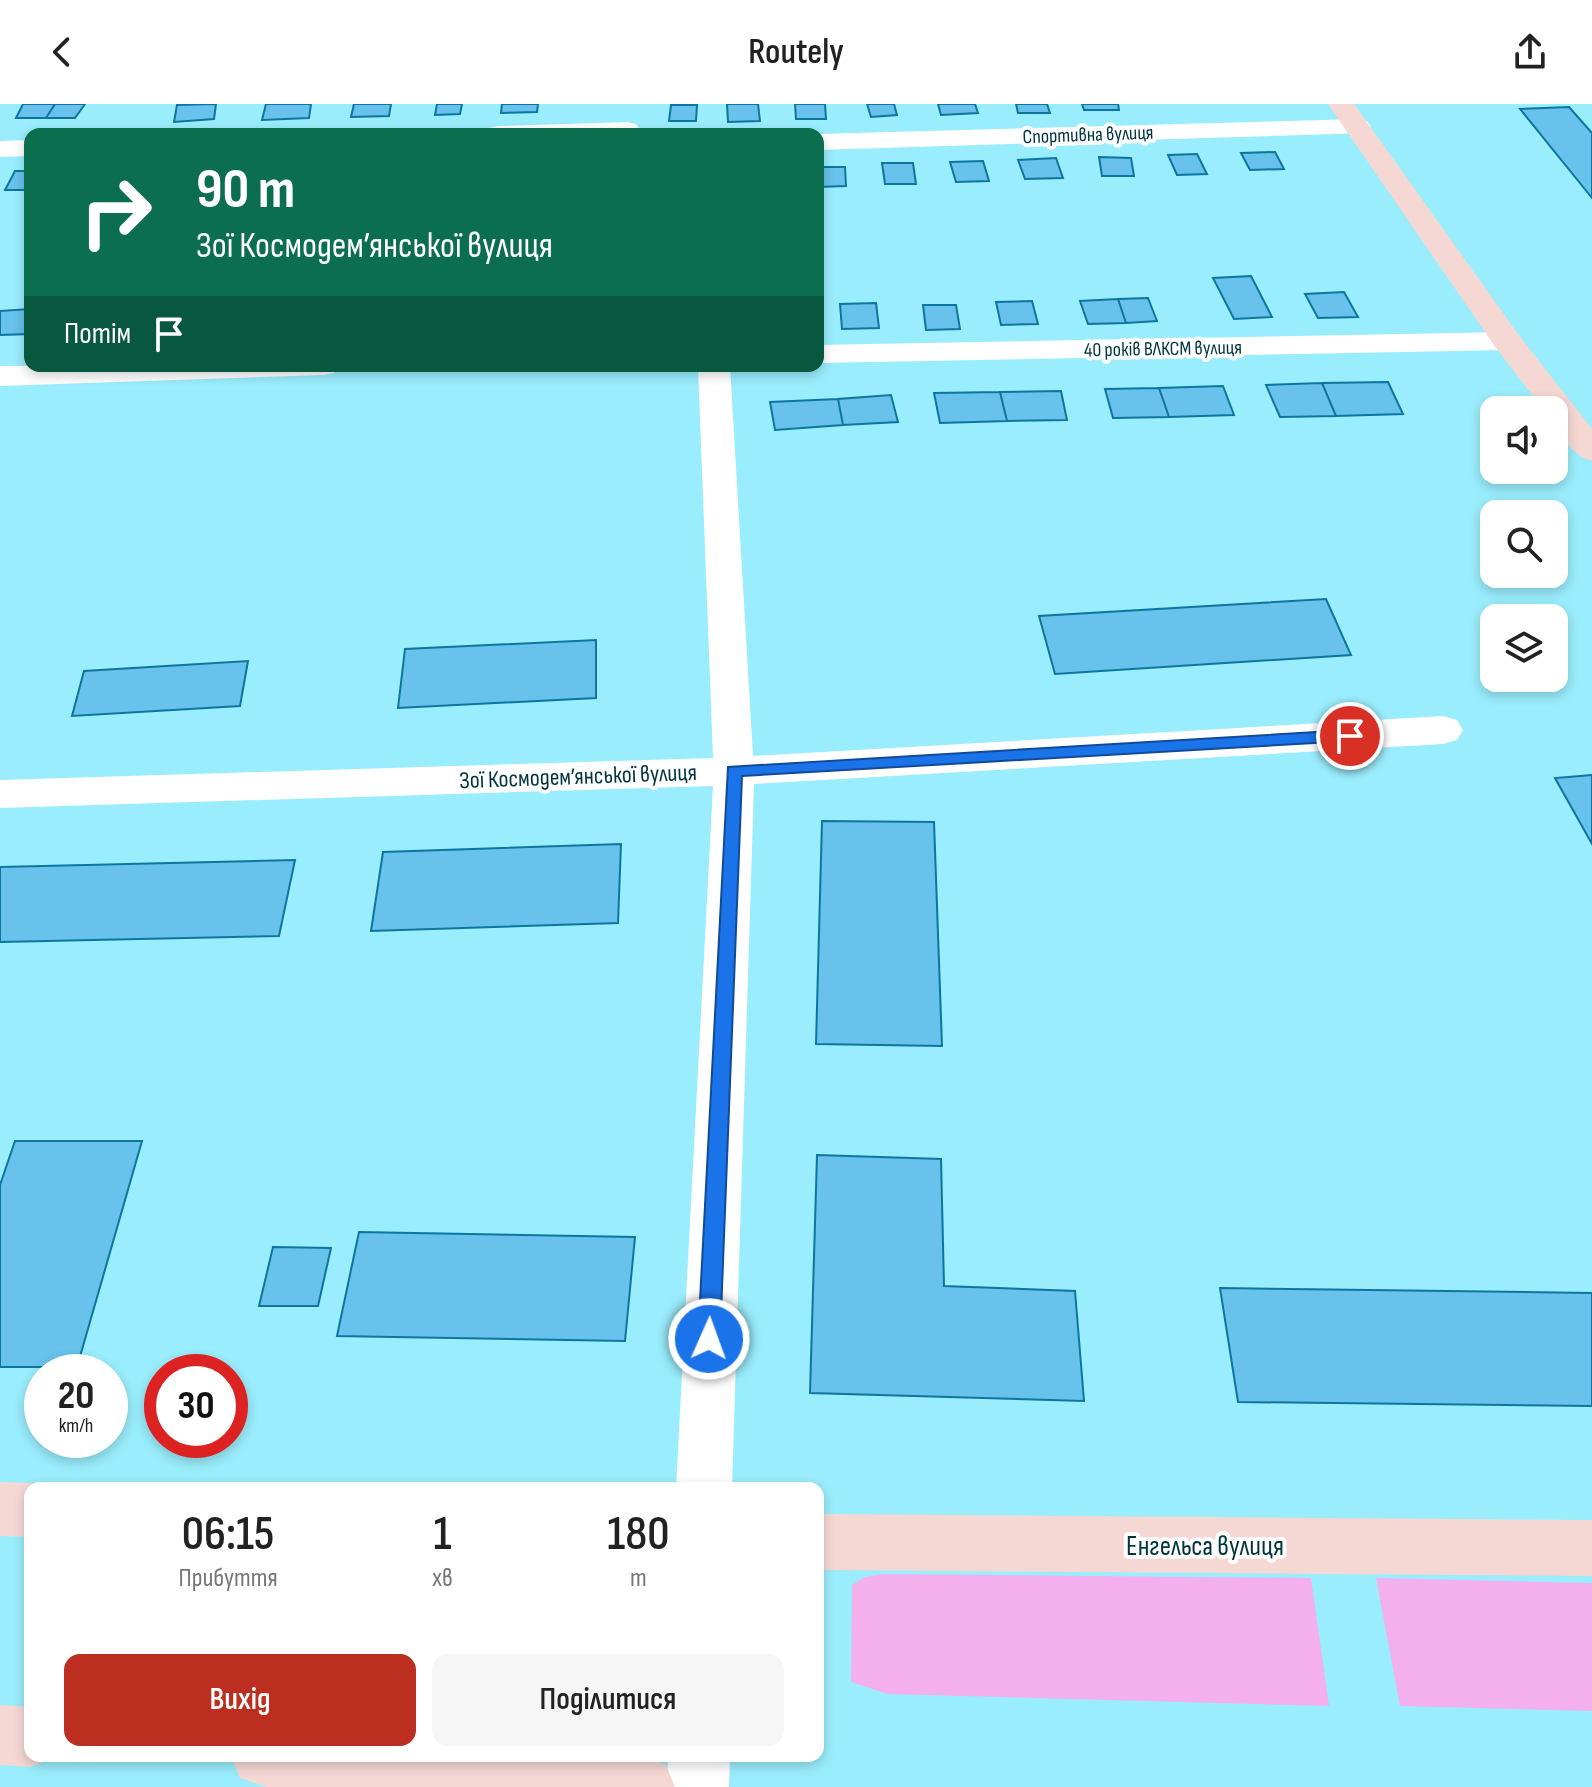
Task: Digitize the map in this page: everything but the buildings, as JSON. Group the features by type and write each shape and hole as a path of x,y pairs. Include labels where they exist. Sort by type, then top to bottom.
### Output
{"street":[{"name":"Спортивна вулиця","path":"824,142 1350,115"},
{"path":"1350,115 1507,341 1592,451"},
{"path":"568,128 627,123"},
{"path":"0,149 24,148"},
{"name":"40 років ВЛКСМ вулиця","path":"824,354 1507,341"},
{"path":"0,376 129,372"},
{"path":"704,1482 734,771 714,372"},
{"name":"Зої Космодем’янської вулиця","path":"0,794 734,771 1443,730"},
{"path":"0,1509 24,1510"},
{"name":"Енгельса вулиця","path":"824,1542 1592,1548"},
{"path":"0,1735 24,1737"},
{"path":"336,1762 644,1787"},
{"path":"698,1787 699,1762"}],"shaded area":[{"path":"883,1574 1311,1578 1329,1706 888,1694 851,1682 852,1585 865,1577"},
{"path":"1376,1578 1592,1583 1592,1711 1400,1706"}],"route":[{"path":"709,1339 734,771 1350,736"}]}
